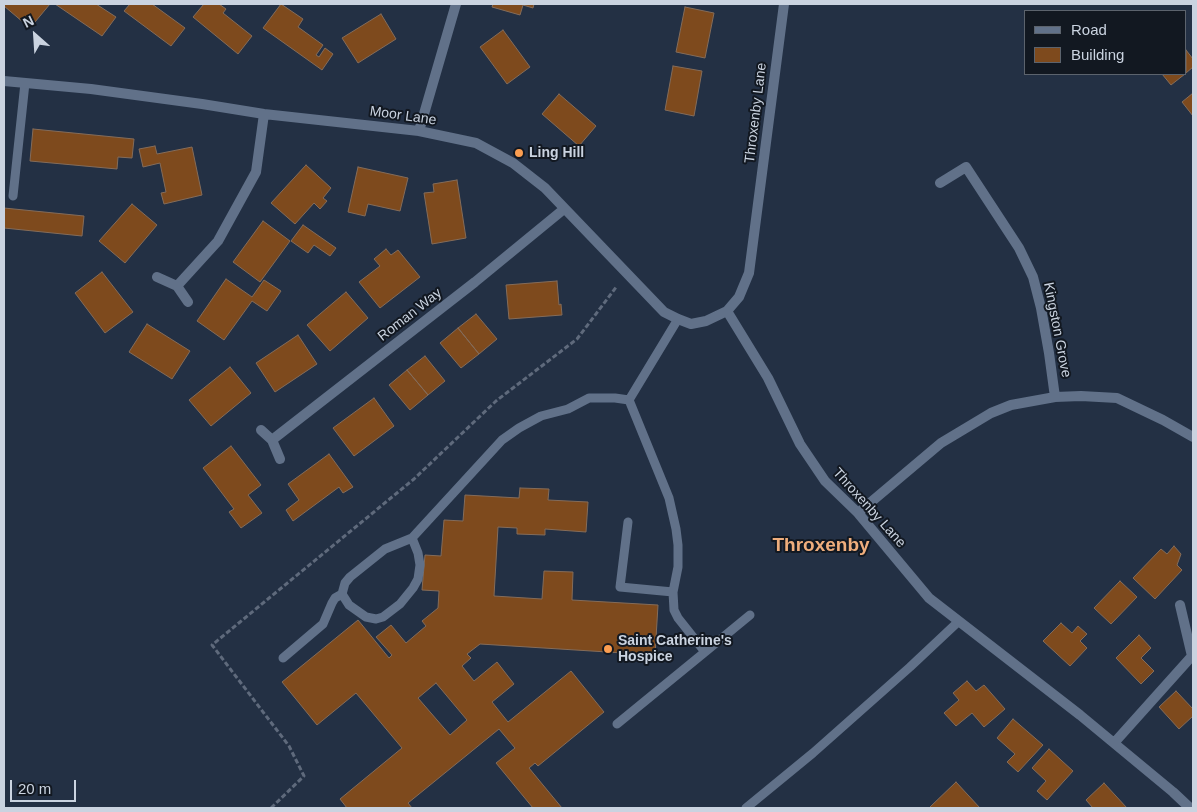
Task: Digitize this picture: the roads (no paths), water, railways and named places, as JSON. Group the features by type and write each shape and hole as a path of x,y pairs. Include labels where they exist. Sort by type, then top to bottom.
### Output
{"street":[{"path":"419,131 456,4"},
{"name":"Throxenby Lane","path":"784,4 750,274 739,297 727,311 768,378 800,444 825,481 858,513 929,598 1080,715 1190,808"},
{"name":"Moor Lane","path":"4,80 146,96 264,114 419,131 476,143 513,163 545,188 664,312 678,320"},
{"path":"177,286 218,241 256,172 264,114"},
{"name":"Kingston Grove","path":"940,183 966,167 1019,248 1033,277 1041,308 1055,397"},
{"name":"Roman Way","path":"272,440 475,282 564,209"},
{"path":"156,277 177,286 188,302"},
{"path":"678,320 691,324 706,321 727,311"},
{"path":"858,513 941,443 991,413 1011,405 1055,397 1117,398 1193,437"},
{"path":"261,430 272,440 280,460"},
{"path":"1114,743 1192,656 1180,605"}],"lane":[{"path":"13,196 26,83"},
{"path":"629,400 678,320"},
{"path":"283,658 323,624 332,603 335,598 342,594 345,583 350,577 385,549 412,538 502,440 541,416 568,409 589,398 629,400"},
{"path":"629,400 669,498 676,529 678,568 673,592 674,610 678,618 705,652"},
{"path":"628,522 620,587 673,592"},
{"path":"342,594 349,604 359,612 366,617 376,619 383,617 400,604 418,579 420,565 412,538"},
{"path":"617,724 750,615"},
{"path":"746,808 910,667 959,621"}],"place":[{"name":"Ling Hill","path":"519,153"},
{"name":"Saint Catherine's Hospice","path":"608,649"}],"district":[{"name":"Throxenby","path":"821,546"}]}
